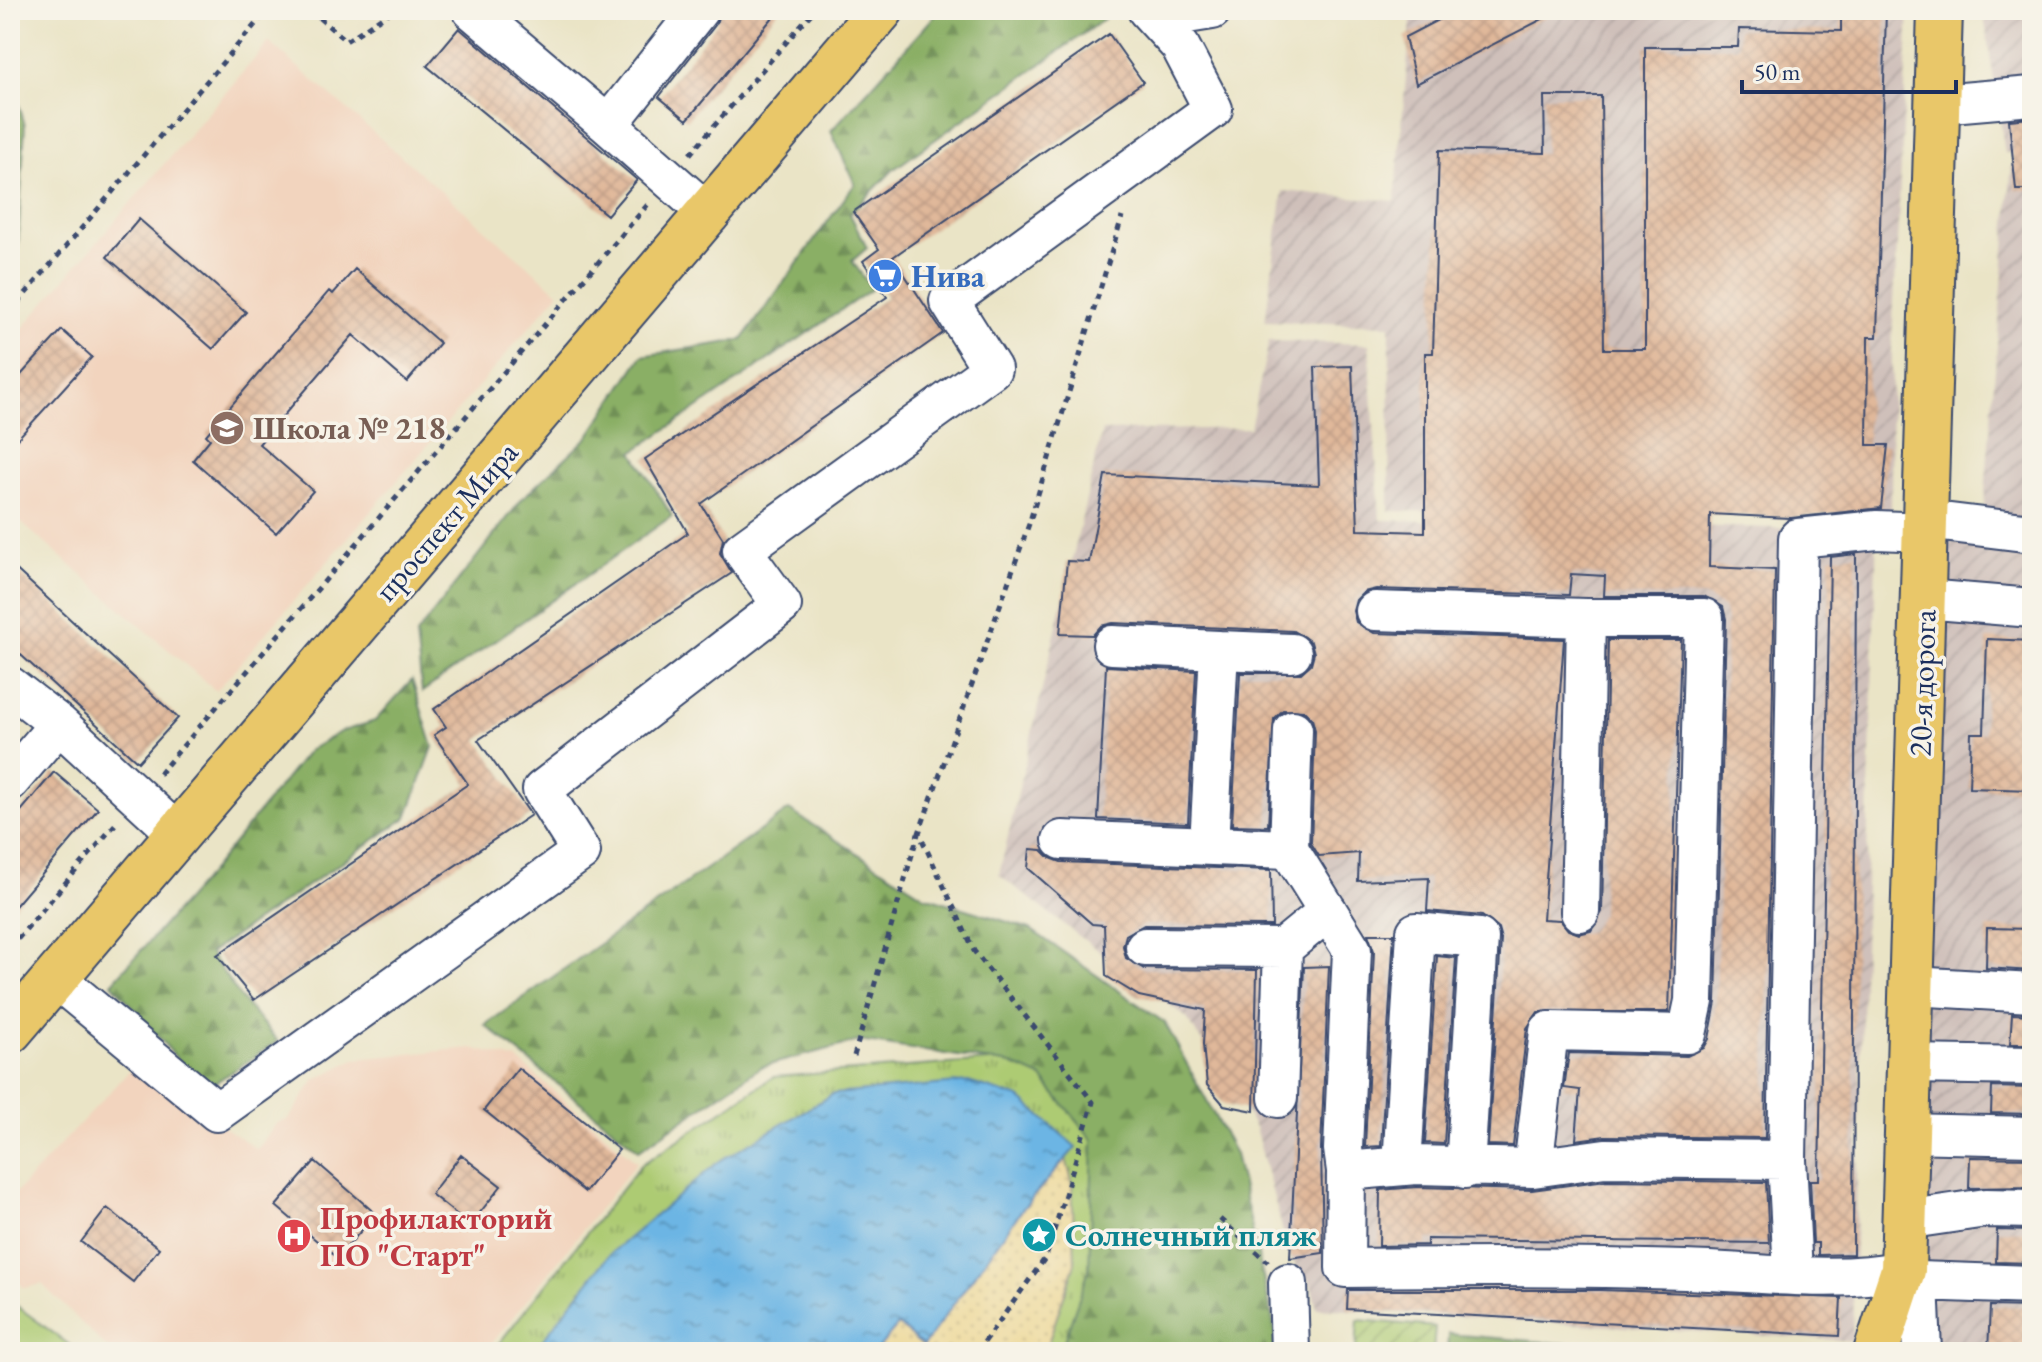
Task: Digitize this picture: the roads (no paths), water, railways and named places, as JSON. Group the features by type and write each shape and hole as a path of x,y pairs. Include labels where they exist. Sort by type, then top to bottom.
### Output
{"main road":[{"name":"проспект Мира","path":"10,1031 710,215 881,10"},
{"name":"20-я дорога","path":"1876,1352 1908,1277 1904,1220 1905,1133 1912,986 1940,10"}],"lane":[{"path":"472,10 710,215"},
{"path":"608,125 699,10"},
{"path":"1151,15 1212,10"},
{"path":"55,978 217,1112 581,852 542,790 782,605 742,550 992,369 949,301 1213,109 1180,46 1151,15"},
{"path":"1939,104 2032,96"},
{"path":"1793,1273 1787,1160 1798,538 1926,526 2032,533"},
{"path":"1924,599 2029,609"},
{"path":"1375,611 1586,618 1704,618 1694,1001 1687,1034 1549,1031 1533,1168"},
{"path":"1580,912 1586,618"},
{"path":"1112,645 1292,653"},
{"path":"1209,846 1219,650"},
{"path":"10,686 59,724 177,833"},
{"path":"10,781 59,724"},
{"path":"1293,730 1289,849 1352,950 1343,1149 1346,1171 1345,1268 1574,1266 1793,1273 1844,1278 1908,1277 2032,1285"},
{"path":"1062,840 1289,849"},
{"path":"1145,947 1283,948 1328,911"},
{"path":"1402,1166 1416,932 1479,938 1465,1169"},
{"path":"1278,1098 1283,948"},
{"path":"1912,986 2032,993"},
{"path":"1908,1064 2032,1066"},
{"path":"1905,1133 2032,1136"},
{"path":"1346,1171 1402,1166 1533,1168 1605,1158 1787,1160"},
{"path":"1904,1220 1986,1208 2032,1209"},
{"path":"1908,1277 1922,1352"},
{"path":"1288,1283 1290,1352"}],"water":[{"path":"968,1082 1020,1098 1076,1147 1024,1207 923,1346 898,1325 875,1352 544,1352 537,1347 610,1254 718,1162 833,1094"}],"place":[{"name":"Нива","path":"885,276"},
{"name":"Школа № 218","path":"227,428"},
{"name":"Солнечный пляж","path":"1039,1235"},
{"name":"Профилакторий ПО \"Старт\"","path":"294,1236"}]}
